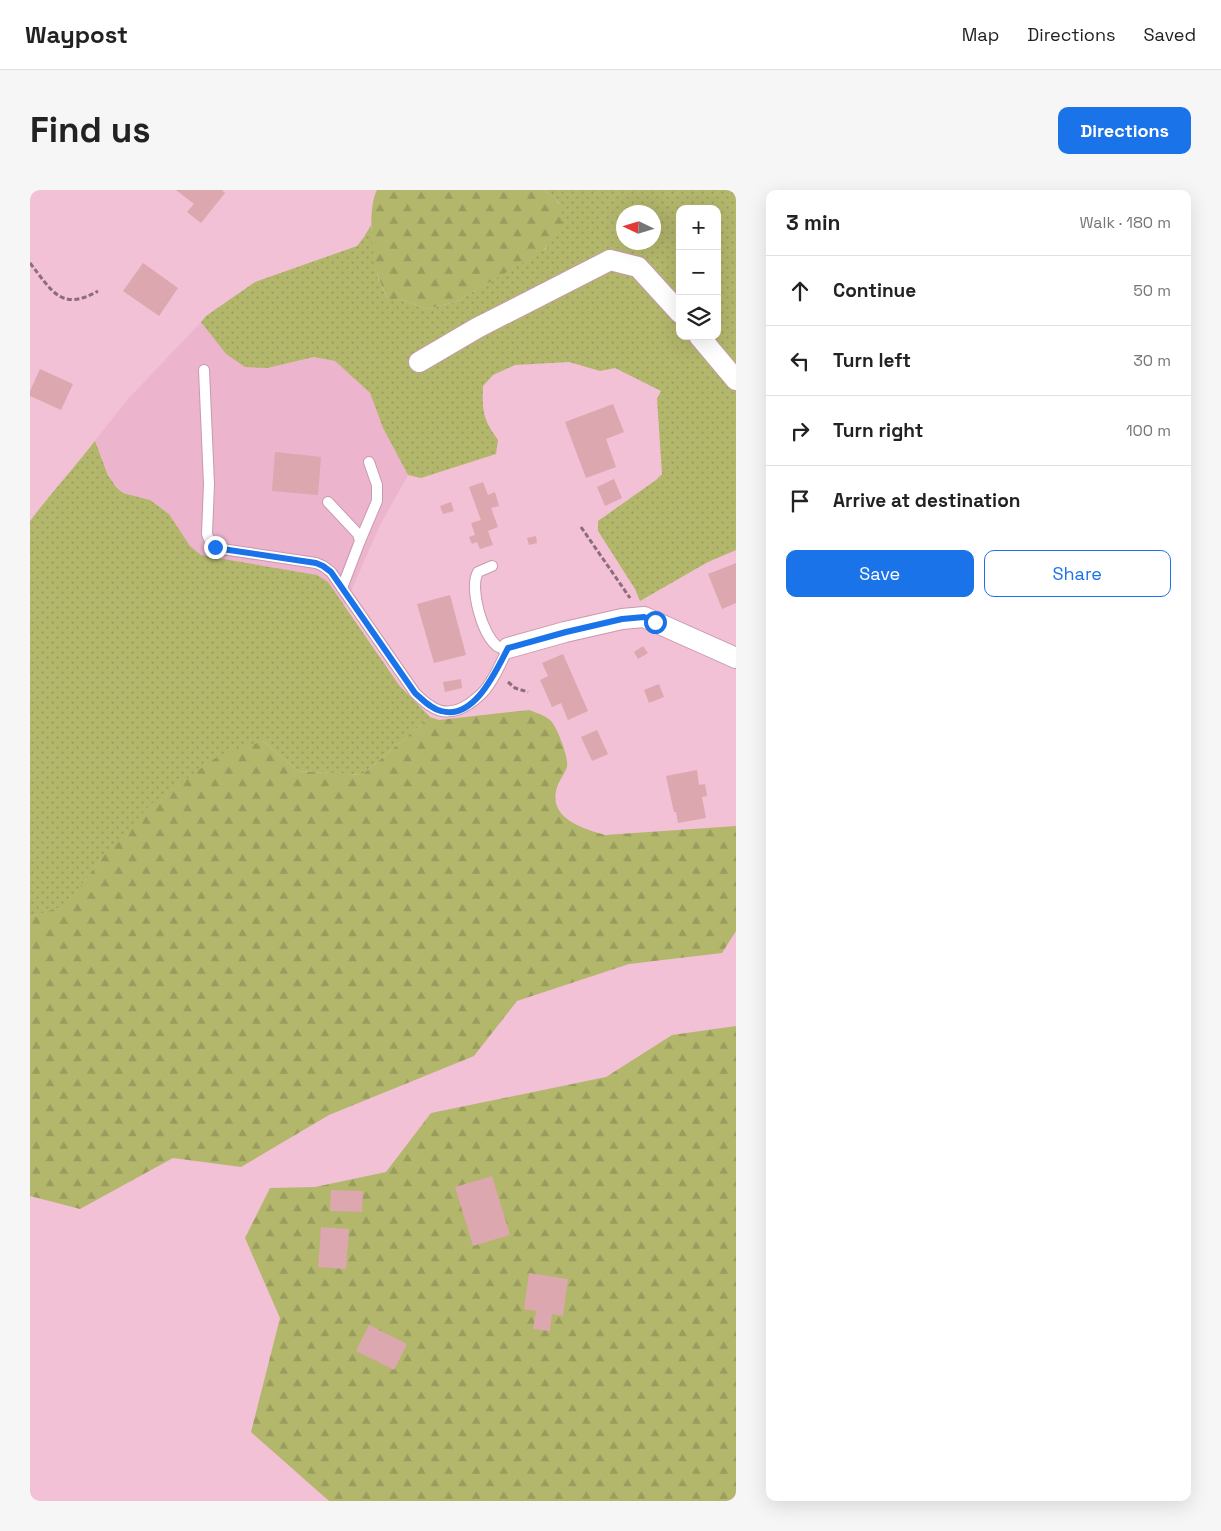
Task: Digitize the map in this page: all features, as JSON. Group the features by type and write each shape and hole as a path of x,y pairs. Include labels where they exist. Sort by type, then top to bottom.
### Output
{"street":[{"path":"419,362 477,328 610,260 638,267 676,309"},
{"path":"702,340 736,380"},
{"path":"508,648 622,619 644,617 736,658"}],"lane":[{"path":"204,370 209,484 207,534 210,542 222,549 316,563 323,566 331,572 415,693 425,703 441,712 457,711 481,694 488,686 508,648 497,646 491,639 485,627 475,595 474,584 478,572 492,566"},
{"path":"342,588 378,501 377,485 369,462"},
{"path":"328,502 358,534 360,541"}],"path":[{"path":"30,264 55,292 67,300 82,299 98,291"},
{"path":"581,527 644,617"}],"shaded area":[{"path":"201,322 226,354 290,363 314,357 335,361 370,393 383,428 408,475 379,527 344,607 328,582 317,575 201,555 190,546 169,514 150,500 123,493 112,482 95,441 128,399"}],"green space":[{"path":"377,190 545,190 559,204 562,211 561,226 555,239 538,254 455,302 426,309 401,299 388,301 380,282 374,260 371,221"},
{"path":"545,190 736,190 736,550 708,562 640,601 635,589 598,531 598,521 662,474 657,399 661,391 615,368 600,371 569,362 515,365 493,375 483,386 484,414 498,440 496,454 421,478 408,475 383,428 370,393 335,361 314,357 267,368 245,367 226,354 201,322 206,316 255,282 357,246 371,225 378,278 388,300 401,299 426,309 455,302 547,248 559,203"},
{"path":"95,441 108,475 116,487 123,493 150,500 169,514 190,546 201,555 317,575 328,582 399,685 430,717 362,775 298,771 263,741 101,859 66,906 30,917 30,521"},
{"path":"529,710 543,715 550,720 562,742 567,767 556,791 556,801 558,809 570,821 588,830 605,835 736,826 736,931 722,953 629,964 517,1001 474,1056 329,1115 241,1167 173,1158 80,1209 30,1196 30,917 66,905 101,859 151,804 217,757 263,741 298,771 362,775 430,717 439,720"},
{"path":"736,1026 736,1501 329,1501 251,1432 280,1318 245,1238 270,1188 315,1187 386,1172 431,1113 606,1077 672,1035"}],"building":[{"path":"176,190 222,190 225,193 201,223 187,212 194,204"},
{"path":"143,263 178,288 159,316 123,291"},
{"path":"40,369 73,384 61,410 30,396 30,391"},
{"path":"613,404 624,432 606,439 616,467 586,478 565,422"},
{"path":"275,452 321,457 318,495 272,491"},
{"path":"614,479 622,498 605,506 597,487"},
{"path":"483,482 488,495 495,492 499,506 491,508 498,527 488,531 493,545 480,549 477,542 472,544 469,537 475,535 471,523 481,520 469,487"},
{"path":"451,502 454,511 443,514 440,506"},
{"path":"536,536 537,543 529,545 527,538"},
{"path":"736,563 736,603 722,609 708,574"},
{"path":"450,595 466,655 434,663 417,604"},
{"path":"643,646 648,653 638,659 634,652"},
{"path":"563,654 588,711 568,720 561,703 552,707 540,680 548,676 542,663"},
{"path":"461,679 462,688 445,692 443,682"},
{"path":"659,684 664,697 649,703 644,690"},
{"path":"597,730 608,754 592,761 581,737"},
{"path":"697,770 699,785 705,784 707,796 702,797 706,818 678,823 666,776"},
{"path":"492,1176 510,1235 473,1246 455,1187"},
{"path":"331,1190 363,1191 362,1212 330,1211"},
{"path":"321,1227 349,1229 346,1269 318,1267"},
{"path":"529,1273 568,1279 563,1316 552,1314 550,1331 533,1329 536,1311 524,1309"},
{"path":"369,1325 407,1344 394,1370 356,1351"}],"route":[{"path":"215,547 316,563 323,566 331,572 415,693 425,703 441,712 457,711 476,699 488,686 508,648 622,619 644,617 655,622"}]}
